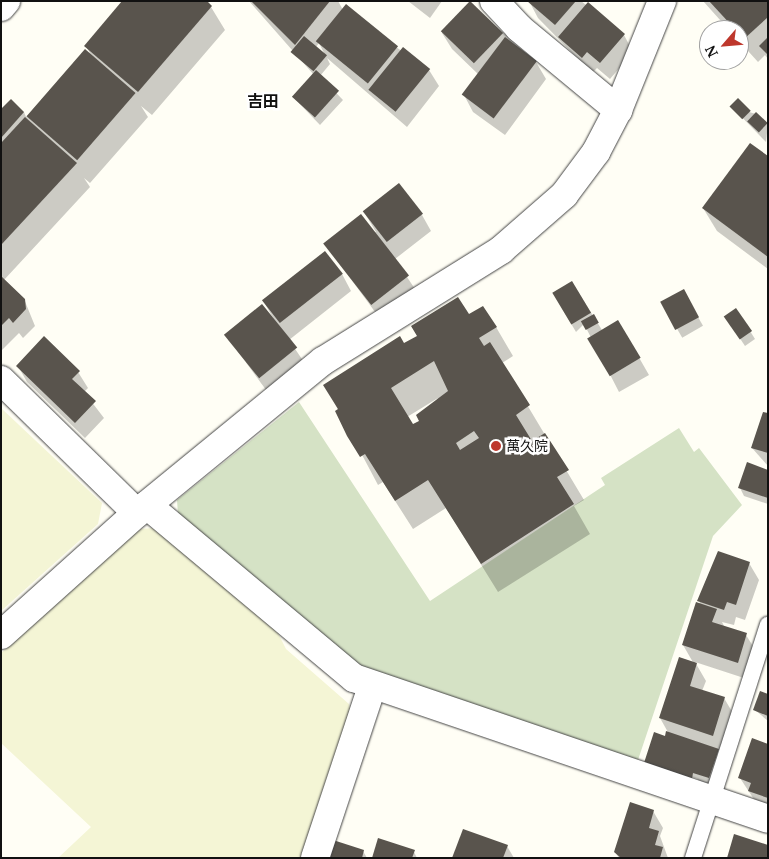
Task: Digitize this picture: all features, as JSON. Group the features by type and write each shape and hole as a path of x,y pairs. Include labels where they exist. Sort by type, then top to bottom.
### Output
{"street":[{"path":"1,7 6,1"},
{"path":"494,1 519,28 618,110"},
{"path":"1,635 142,509 323,361 501,250 564,195 596,152 618,110 662,1"},
{"path":"1,380 142,509 354,678 372,688 768,819"},
{"path":"315,858 372,688"}],"lane":[{"path":"693,858 768,625"}],"green space":[{"path":"299,402 430,601 605,485 601,478 679,428 694,452 699,448 742,505 713,536 638,760 363,669 178,514 177,500"},
{"path":"1,408 102,503 98,524 1,611"},
{"path":"156,528 276,629 286,649 349,704 352,716 306,858 58,858 91,827 1,743 1,653 138,529"}],"building":[{"path":"122,1 207,1 212,6 138,92 84,46"},
{"path":"251,1 330,1 295,45"},
{"path":"470,1 503,33 474,63 441,31"},
{"path":"527,1 576,1 555,25"},
{"path":"709,1 768,1 768,17 749,34 749,20 726,20"},
{"path":"588,2 625,34 600,63 587,52 582,58 558,37"},
{"path":"346,4 398,46 368,83 316,41"},
{"path":"304,36 327,55 313,71 291,52"},
{"path":"505,37 537,61 494,119 462,95"},
{"path":"768,37 768,55 759,46"},
{"path":"403,47 430,69 396,112 368,90"},
{"path":"85,49 136,93 77,160 27,116"},
{"path":"316,70 339,91 315,117 292,97"},
{"path":"738,98 751,111 742,119 730,106"},
{"path":"11,99 24,112 1,138 1,109"},
{"path":"756,112 768,123 759,132 747,122"},
{"path":"25,117 77,163 1,245 1,143"},
{"path":"750,143 768,156 768,257 702,208"},
{"path":"399,183 423,214 387,242 363,211"},
{"path":"361,214 409,275 371,305 323,244"},
{"path":"325,251 343,274 280,323 262,300"},
{"path":"1,276 25,299 26,309 13,323 9,318 1,326"},
{"path":"572,281 591,313 571,325 552,293"},
{"path":"684,289 699,317 675,330 660,302"},
{"path":"458,297 469,314 483,306 497,327 479,338 484,346 490,342 530,405 516,415 532,441 545,433 569,470 557,477 574,504 481,564 428,480 395,501 365,454 360,457 335,411 338,409 323,385 400,336 404,343 417,336 411,326","holes":["434,361 448,391 416,415 419,421 413,424 391,388","474,431 479,438 460,450 456,443"]},
{"path":"262,304 297,348 259,378 224,335"},
{"path":"736,308 752,331 740,340 724,317"},
{"path":"594,314 599,323 586,330 581,321"},
{"path":"618,320 641,358 610,376 587,339"},
{"path":"44,336 80,371 72,379 96,401 75,423 16,366"},
{"path":"763,412 768,413 768,453 751,448"},
{"path":"747,462 768,470 768,498 738,488"},
{"path":"718,551 750,562 736,605 727,602 724,610 697,601"},
{"path":"696,602 717,609 712,622 747,633 738,663 682,645"},
{"path":"679,657 697,663 690,686 725,697 713,736 659,718"},
{"path":"760,691 768,694 768,716 753,710"},
{"path":"666,731 719,749 709,778 693,773 692,779 644,763 654,732 665,736"},
{"path":"752,738 768,744 768,798 748,791 751,783 738,778"},
{"path":"630,802 654,810 649,828 659,831 655,845 663,847 660,858 621,858 614,852"},
{"path":"463,829 508,845 503,858 452,858"},
{"path":"734,834 768,845 768,858 727,858"},
{"path":"378,838 415,850 412,858 372,858"},
{"path":"333,840 364,850 362,858 327,858"}],"place":[{"name":"萬久院","path":"496,446"}],"district":[{"name":"吉田","path":"263,101"}]}
